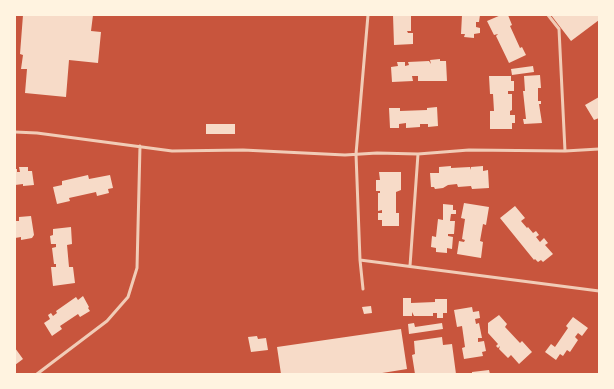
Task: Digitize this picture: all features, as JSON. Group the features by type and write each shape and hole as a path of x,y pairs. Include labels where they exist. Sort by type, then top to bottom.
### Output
{"lane":[{"path":"363,289 360,260 356,154 368,15"},
{"path":"548,15 559,29 565,151"},
{"path":"15,132 37,133 172,151 243,150 334,155 418,154 469,150 565,151 599,149"},
{"path":"37,374 107,321 128,297 137,268 140,146"},
{"path":"410,266 418,154"},
{"path":"360,260 599,291"}],"building":[{"path":"23,15 93,15 91,31 101,32 98,63 69,60 66,97 25,93 27,69 21,69 23,55 20,54"},
{"path":"393,15 411,15 411,31 407,31 408,33 413,33 413,44 394,45"},
{"path":"462,15 480,15 479,22 476,22 476,27 480,28 480,33 474,34 474,38 464,37 465,34 461,34"},
{"path":"501,15 508,15 512,25 510,26 520,48 522,47 526,55 509,63 496,36 498,34 494,35 487,21"},
{"path":"551,15 599,15 599,20 571,41"},
{"path":"440,59 440,61 446,61 447,81 418,81 418,76 412,76 413,81 392,82 391,67 398,66 397,62 405,62 405,66 409,65 408,62 429,61 431,64 430,60"},
{"path":"533,66 534,72 512,75 511,69"},
{"path":"540,75 541,88 538,88 538,101 541,101 541,104 539,104 542,123 524,124 523,119 526,119 523,91 525,91 524,76"},
{"path":"489,76 511,76 511,81 514,81 514,91 508,91 508,94 512,94 512,110 510,111 510,115 515,115 515,123 512,123 512,129 490,129 490,111 494,111 493,94 490,94"},
{"path":"599,97 599,118 594,120 585,105"},
{"path":"437,107 438,126 428,127 428,124 420,124 420,127 406,128 406,123 399,124 399,128 390,128 389,108 400,108 400,111 427,110 427,108"},
{"path":"206,124 235,124 235,134 206,134"},
{"path":"451,166 451,168 470,167 470,170 471,167 483,166 483,171 488,170 489,188 472,189 471,186 458,187 457,184 435,189 434,187 431,187 430,173 439,173 439,167"},
{"path":"19,167 28,167 28,171 32,171 34,185 15,185 15,169 17,169 17,172 20,172"},
{"path":"379,172 401,172 401,190 396,192 396,213 399,213 399,226 382,226 382,220 378,220 378,213 382,213 382,210 378,211 378,193 380,193 380,191 376,191 376,180 380,180"},
{"path":"88,175 89,179 110,175 113,188 108,189 109,193 97,196 96,192 69,198 70,201 57,204 53,187 62,185 62,181"},
{"path":"464,203 489,207 486,225 483,224 480,241 483,242 481,258 457,254 459,241 464,242 465,240 462,239 465,219 461,218"},
{"path":"443,204 453,205 453,210 456,210 456,214 451,214 450,221 455,221 454,234 448,234 448,236 453,237 452,249 447,248 447,253 436,252 436,248 431,247 432,236 436,237 438,219 443,220"},
{"path":"515,206 525,218 521,221 527,228 528,227 533,233 536,231 539,235 536,237 540,242 544,238 548,243 545,245 553,254 543,262 541,260 538,262 535,259 534,260 500,218"},
{"path":"31,216 34,235 32,238 21,240 21,237 15,238 15,221 19,221 19,217"},
{"path":"71,227 72,244 67,245 69,267 73,267 75,283 53,286 51,267 56,267 56,264 54,264 52,248 56,247 56,244 51,244 50,236 53,235 53,229"},
{"path":"83,296 90,311 80,317 78,314 60,326 62,329 52,336 44,323 50,319 48,315 51,313 53,316 57,313 56,311 76,297 78,300"},
{"path":"403,298 411,298 411,303 435,302 435,299 447,299 447,313 443,313 443,318 437,318 437,313 433,313 433,316 414,316 412,312 412,316 403,316"},
{"path":"371,306 372,313 364,314 362,307"},
{"path":"472,307 473,312 479,311 480,318 475,319 476,324 479,323 482,338 478,338 478,342 484,341 486,351 482,352 483,356 464,359 462,348 465,347 462,326 457,327 454,310"},
{"path":"499,315 507,324 505,327 520,343 522,341 532,352 519,364 511,355 508,358 499,349 500,346 498,348 496,346 498,344 488,333 488,323"},
{"path":"573,317 588,328 582,336 578,333 575,337 578,340 570,352 567,350 563,356 560,354 556,360 545,352 551,344 555,347 568,328 566,326"},
{"path":"414,323 415,327 442,323 443,329 409,334 408,324"},
{"path":"401,329 407,369 376,374 281,374 277,347"},
{"path":"257,336 258,339 266,338 268,350 251,352 248,337"},
{"path":"442,337 443,345 452,344 456,374 415,374 412,355 415,354 414,341"},
{"path":"15,348 23,359 15,365"},
{"path":"489,370 490,374 472,374 472,372"}]}
